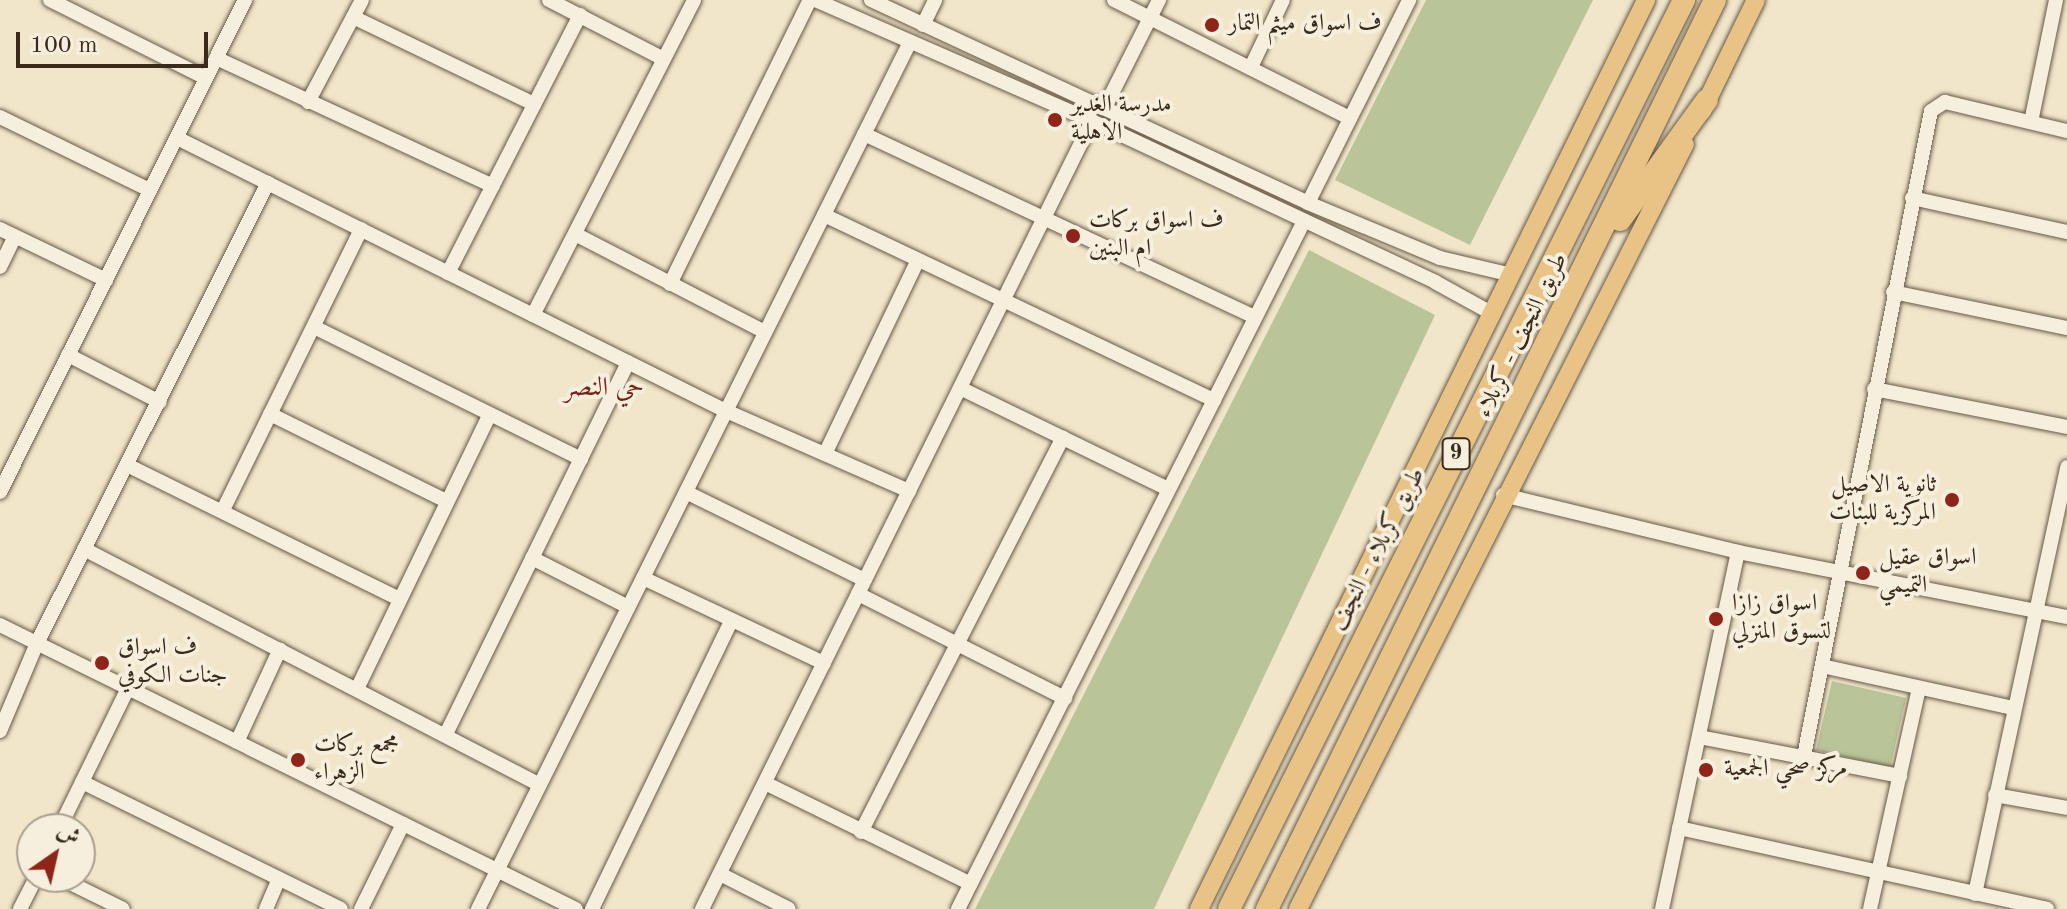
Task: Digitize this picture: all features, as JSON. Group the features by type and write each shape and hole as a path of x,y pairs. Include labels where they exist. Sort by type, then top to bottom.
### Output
{"highway":[{"name":"طريق کربلاء - النجف","path":"1229,909 1684,0"},
{"name":"طريق النجف - کربلاء","path":"1267,909 1715,0"},
{"path":"1586,267 1707,100"}],"main road":[{"path":"1199,909 1646,0"},
{"path":"1298,909 1503,495 1756,0"}],"street":[{"path":"50,0 206,78"},
{"path":"0,492 245,0"},
{"path":"308,102 362,0"},
{"path":"549,0 664,59"},
{"path":"533,315 694,0"},
{"path":"670,284 813,0 1092,121 1435,282 1493,314"},
{"path":"871,0 1308,203 1440,258 1512,275"},
{"path":"923,25 935,0"},
{"path":"1114,0 1350,118"},
{"path":"1105,107 1159,0"},
{"path":"1251,67 1283,0"},
{"path":"1308,203 1409,0"},
{"path":"2031,122 2056,0"},
{"path":"448,273 580,15"},
{"path":"353,17 534,104"},
{"path":"478,909 910,42"},
{"path":"216,58 493,186"},
{"path":"1804,756 1928,119 1937,105 1945,102 2067,131"},
{"path":"0,117 150,190"},
{"path":"702,909 1092,121"},
{"path":"864,134 1255,317"},
{"path":"177,138 726,411 909,491"},
{"path":"0,731 37,643 129,466 268,183"},
{"path":"1912,198 2067,232"},
{"path":"824,215 1214,400"},
{"path":"958,909 1304,221"},
{"path":"0,229 106,280"},
{"path":"223,510 361,229"},
{"path":"575,234 765,332"},
{"path":"0,267 15,236"},
{"path":"1435,282 1447,268 1440,258"},
{"path":"825,454 918,260"},
{"path":"1893,292 2067,328"},
{"path":"314,327 581,459"},
{"path":"68,355 160,402"},
{"path":"446,734 628,362"},
{"path":"960,388 1168,489"},
{"path":"1874,389 2067,427"},
{"path":"270,414 446,501"},
{"path":"357,689 490,414"},
{"path":"861,832 1063,438"},
{"path":"129,466 399,599"},
{"path":"1975,894 2013,708 2062,521 2067,467"},
{"path":"686,492 861,587 957,644 1065,698"},
{"path":"1503,495 1738,552 2067,617"},
{"path":"84,549 540,785"},
{"path":"1662,909 1738,552"},
{"path":"532,558 628,607"},
{"path":"643,578 731,622 824,663"},
{"path":"592,909 731,622"},
{"path":"0,625 576,909"},
{"path":"237,742 280,649"},
{"path":"1822,666 2013,708"},
{"path":"67,813 128,688"},
{"path":"1870,909 1919,688"},
{"path":"1699,737 1900,776"},
{"path":"82,782 341,909"},
{"path":"765,783 971,884"},
{"path":"1995,795 2067,808"},
{"path":"361,909 403,824"},
{"path":"1679,828 2047,909"},
{"path":"720,874 789,909"},
{"path":"266,909 279,879"},
{"path":"90,893 123,909"}],"green space":[{"path":"1426,0 1593,0 1470,245 1335,180"},
{"path":"1309,250 1435,315 1154,909 975,909"},
{"path":"1832,681 1906,698 1890,767 1816,750"}],"place":[{"name":"ف اسواق ميثم التمار","path":"1212,25"},
{"name":"مدرسة الغدير الاهلية","path":"1055,120"},
{"name":"ف اسواق بركات ام البنين","path":"1073,236"},
{"name":"ثانوية الاصيل المركزية للبنات","path":"1952,500"},
{"name":"اسواق عقيل التميمي","path":"1863,573"},
{"name":"اسواق زازا لتسوق المنزلي","path":"1716,619"},
{"name":"ف اسواق جنات الكوفي","path":"102,663"},
{"name":"مجمع بركات الزهراء","path":"298,760"},
{"name":"مركز صحي الجمعية","path":"1706,770"}],"district":[{"name":"حي النصر","path":"604,389"}]}
